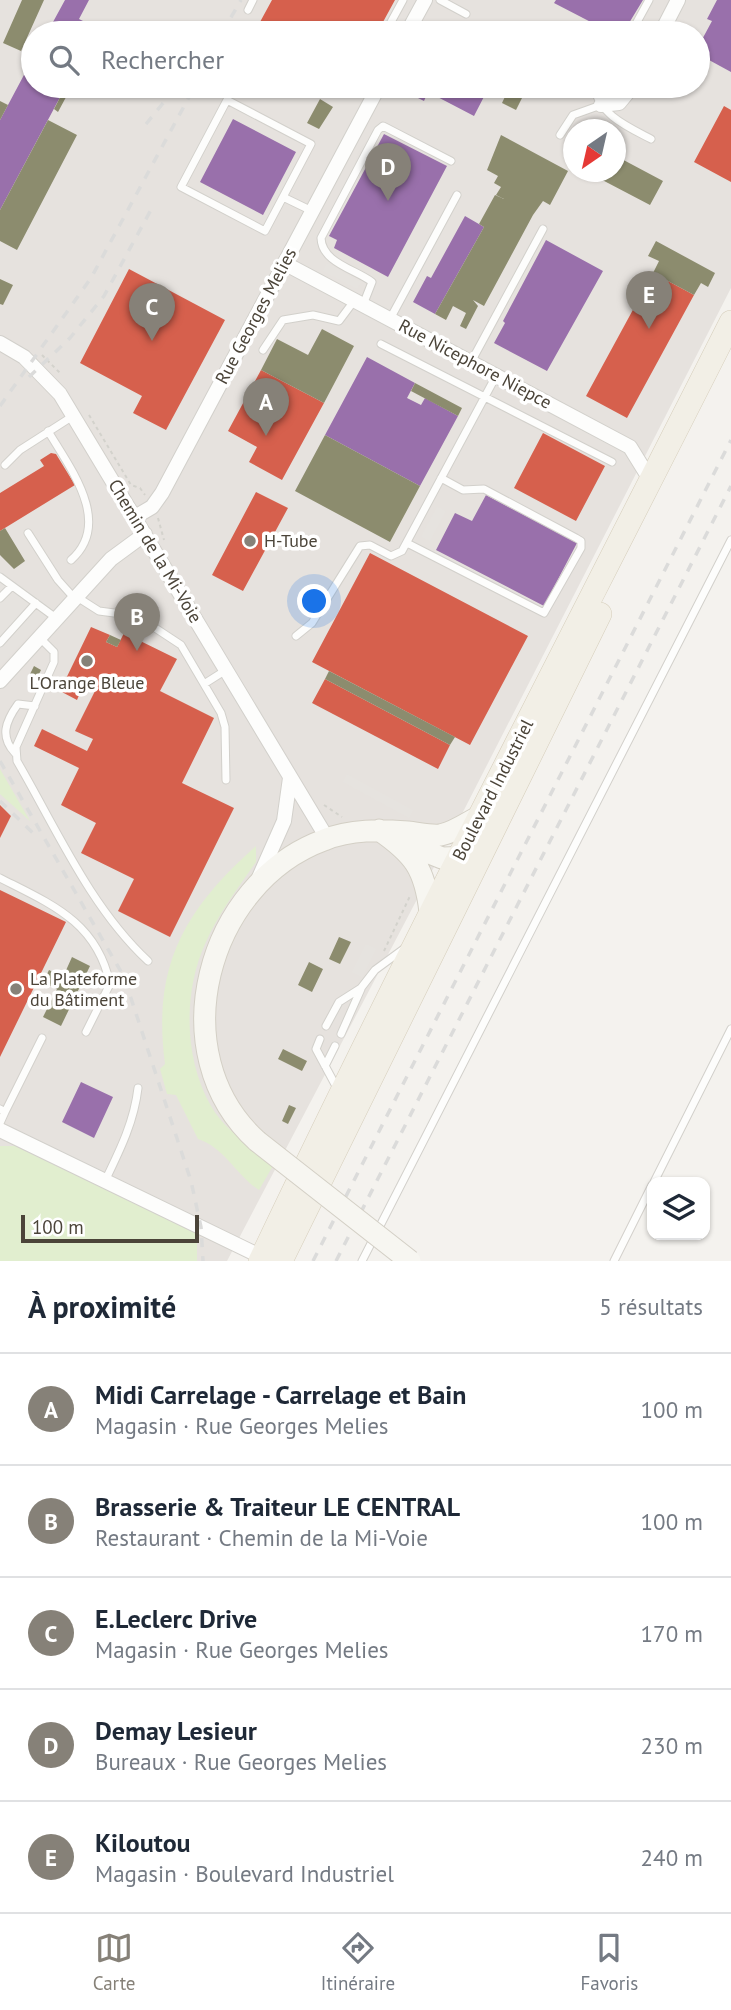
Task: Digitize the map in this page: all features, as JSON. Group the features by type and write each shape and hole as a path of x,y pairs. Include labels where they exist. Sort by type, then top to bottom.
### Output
{"main road":[{"name":"Boulevard Industriel","path":"268,1260 340,1093 430,912 469,863 478,817 731,322"},
{"name":"Boulevard Industriel","path":"268,1260 731,351"},
{"path":"410,1261 257,1141 237,1120 219,1087 207,1049 204,1015 207,982 224,934 255,886 289,856 336,836 440,835 478,817"},
{"path":"385,835 442,858 469,863"},
{"path":"385,835 409,855 422,872 430,912"},
{"path":"440,835 469,863"}],"street":[{"path":"414,21 425,0"},
{"path":"667,21 678,0"},
{"name":"Rue Georges Melies","path":"135,517 152,507 162,494 372,98"},
{"path":"601,105 619,103 623,98"},
{"name":"Rue Nicephore Niepce","path":"284,263 630,447 650,481"},
{"name":"Chemin de la Mi-Voie","path":"0,342 24,357 44,375 74,416 290,778 336,836"},
{"path":"0,681 111,559 145,534"},
{"path":"255,886 284,821 290,778"},
{"path":"1,1131 268,1260"}],"lane":[{"path":"248,10 253,0"},
{"path":"391,21 402,0"},
{"path":"440,0 454,3 466,14"},
{"path":"638,21 649,0"},
{"path":"598,98 601,105 621,122 651,139"},
{"path":"227,100 311,144 283,197 265,231 181,187 227,100"},
{"path":"560,135 573,115 601,105"},
{"path":"263,350 283,320 313,315 339,321 359,302 372,282 329,257 321,246 321,238 373,139 383,126 451,161"},
{"path":"355,130 373,139"},
{"path":"390,319 457,195"},
{"path":"283,197 312,211"},
{"path":"471,362 543,229"},
{"path":"381,344 612,462"},
{"path":"296,636 312,624 360,546 370,545 394,556 402,551 496,375"},
{"path":"5,466 20,450 74,416"},
{"path":"48,432 81,487 87,508 86,543 71,560"},
{"path":"407,543 544,613 581,548 581,541 484,489 463,490 441,478"},
{"path":"28,533 58,580 76,597 94,610 137,617 181,645 225,727 226,780"},
{"path":"362,1261 731,540"},
{"path":"0,577 56,618"},
{"path":"0,598 12,586"},
{"path":"0,643 36,603"},
{"path":"15,753 54,662 54,652 39,636"},
{"path":"204,684 226,670"},
{"path":"35,706 18,704 3,733 4,742 15,753 103,911 125,940 148,961"},
{"path":"0,878 68,914 95,947 110,984 86,1032"},
{"path":"341,1034 361,988 374,970 417,939"},
{"path":"326,1026 339,1002 361,988"},
{"path":"657,1177 731,1029"},
{"path":"1,1131 3,1110 41,1038"},
{"path":"320,1039 316,1049 340,1093"},
{"path":"325,1066 335,1046"},
{"path":"106,1181 135,1111 138,1088"},
{"path":"614,1261 647,1196"}],"path":[{"path":"323,804 343,817 336,836"}],"shaded area":[{"path":"0,0 731,0 731,288 465,808 227,1261 0,1261"},
{"path":"327,263 361,282 357,289 323,271"},
{"path":"437,507 446,511 430,541 421,537"},
{"path":"0,571 53,609 0,666"},
{"path":"347,774 413,810 409,818 343,782"},
{"path":"366,944 376,949 362,977 352,972"}],"green space":[{"path":"0,769 30,821 0,794"},
{"path":"256,846 256,862 216,922 198,963 190,1004 190,1026 196,1068 211,1106 231,1131 274,1164 259,1190 215,1148 198,1139 176,1095 167,1094 160,1069 165,1064 162,1029 164,998 169,969 179,942 192,917 210,893"},
{"path":"0,1146 15,1146 197,1234 197,1261 0,1261"}],"building: Commerces":[{"path":"272,0 395,0 384,21 261,21"},
{"path":"724,106 731,110 731,182 694,162"},
{"path":"129,269 225,320 166,430 133,413 142,396 80,363"},
{"path":"653,273 694,295 627,418 586,396"},
{"path":"261,370 324,403 282,480 249,462 257,447 228,431"},
{"path":"543,433 605,466 576,521 514,488"},
{"path":"51,453 56,454 75,485 0,531 0,493 44,466 40,460"},
{"name":"H-Tube","path":"256,492 288,508 243,591 212,575"},
{"path":"370,553 528,636 470,745 312,662"},
{"path":"91,627 110,635 106,642 117,647 124,633 177,659 160,691 214,718 182,783 234,808 170,937 118,911 134,879 81,853 96,823 61,805 79,768 34,746 42,729 87,751 93,739 75,731 97,687 85,681 77,700 60,691"},
{"path":"325,679 450,745 438,769 312,703"},
{"path":"0,805 11,816 0,838"},
{"name":"La Plateforme du Bâtiment","path":"0,890 66,922 0,1057"}],"building: Bureaux":[{"path":"65,0 89,0 79,19 83,21 54,21"},
{"path":"556,0 643,0 630,21 589,21 554,3"},
{"path":"717,0 731,0 731,72 710,61 712,21 707,19"},
{"path":"21,81 21,98 60,98 0,210 0,120"},
{"path":"440,98 483,98 474,116"},
{"path":"233,119 296,152 263,215 200,182"},
{"path":"384,134 447,166 388,277 334,248 337,240 329,236"},
{"path":"465,216 484,227 435,314 413,302 427,276 431,278"},
{"path":"546,240 603,271 547,371 494,343"},
{"path":"367,357 415,383 407,398 421,405 425,398 458,416 420,486 325,435"},
{"path":"486,495 577,543 544,606 436,550 455,513 472,521"},
{"path":"81,1082 113,1097 94,1138 62,1122"}],"building: Industrie":[{"path":"22,0 44,0 35,21 21,21 21,51 3,43"},
{"path":"60,98 66,98 58,112 54,109"},
{"path":"504,98 522,98 516,110 502,103"},
{"path":"320,99 333,107 319,129 307,123"},
{"path":"0,101 8,105 0,120"},
{"path":"48,120 77,135 17,250 0,241 0,210"},
{"path":"501,135 563,168 563,180 550,205 543,201 533,215 484,306 473,300 478,306 466,329 460,326 466,313 453,306 446,320 435,314 484,227 479,224 495,195 504,199 496,195 501,187 494,183 498,176 487,170"},
{"path":"626,161 663,181 650,205 606,182 626,182"},
{"path":"656,241 715,273 708,287 701,283 694,295 653,273 659,261 648,256"},
{"path":"0,279 13,285 3,305 0,304"},
{"path":"322,329 354,346 324,403 261,370 277,339 308,355"},
{"path":"415,383 462,408 458,416 411,391"},
{"path":"325,435 420,486 390,542 295,491"},
{"path":"5,528 25,561 14,569 0,555 0,531"},
{"path":"110,635 121,640 117,647 106,642"},
{"path":"34,666 41,670 35,682 28,678"},
{"path":"329,671 455,737 450,745 325,679"},
{"path":"339,937 351,942 340,964 329,959"},
{"path":"72,957 90,966 61,1026 43,1017 57,989 43,982 49,970 63,977"},
{"path":"309,962 323,969 312,992 298,985"},
{"path":"283,1049 307,1061 302,1071 278,1059"},
{"path":"289,1105 296,1108 288,1124 282,1121"}],"railway":[{"path":"229,21 241,0"},
{"path":"146,124 167,98"},
{"path":"0,406 91,278 188,98"},
{"path":"29,377 70,338 104,296 152,208"},
{"path":"313,1261 731,440"},
{"path":"336,1261 731,486"},
{"path":"0,761 124,977 191,1181 201,1227 203,1261"},
{"path":"0,801 37,837"}],"place":[{"name":"Demay Lesieur","path":"388,201"},
{"name":"Kiloutou","path":"649,329"},
{"name":"E.Leclerc Drive","path":"152,341"},
{"name":"Midi Carrelage - Carrelage et Bain","path":"266,436"},
{"name":"H-Tube","path":"250,541"},
{"name":"Brasserie & Traiteur LE CENTRAL","path":"137,651"},
{"name":"L'Orange Bleue","path":"87,661"},
{"name":"La Plateforme du Bâtiment","path":"16,989"}]}
